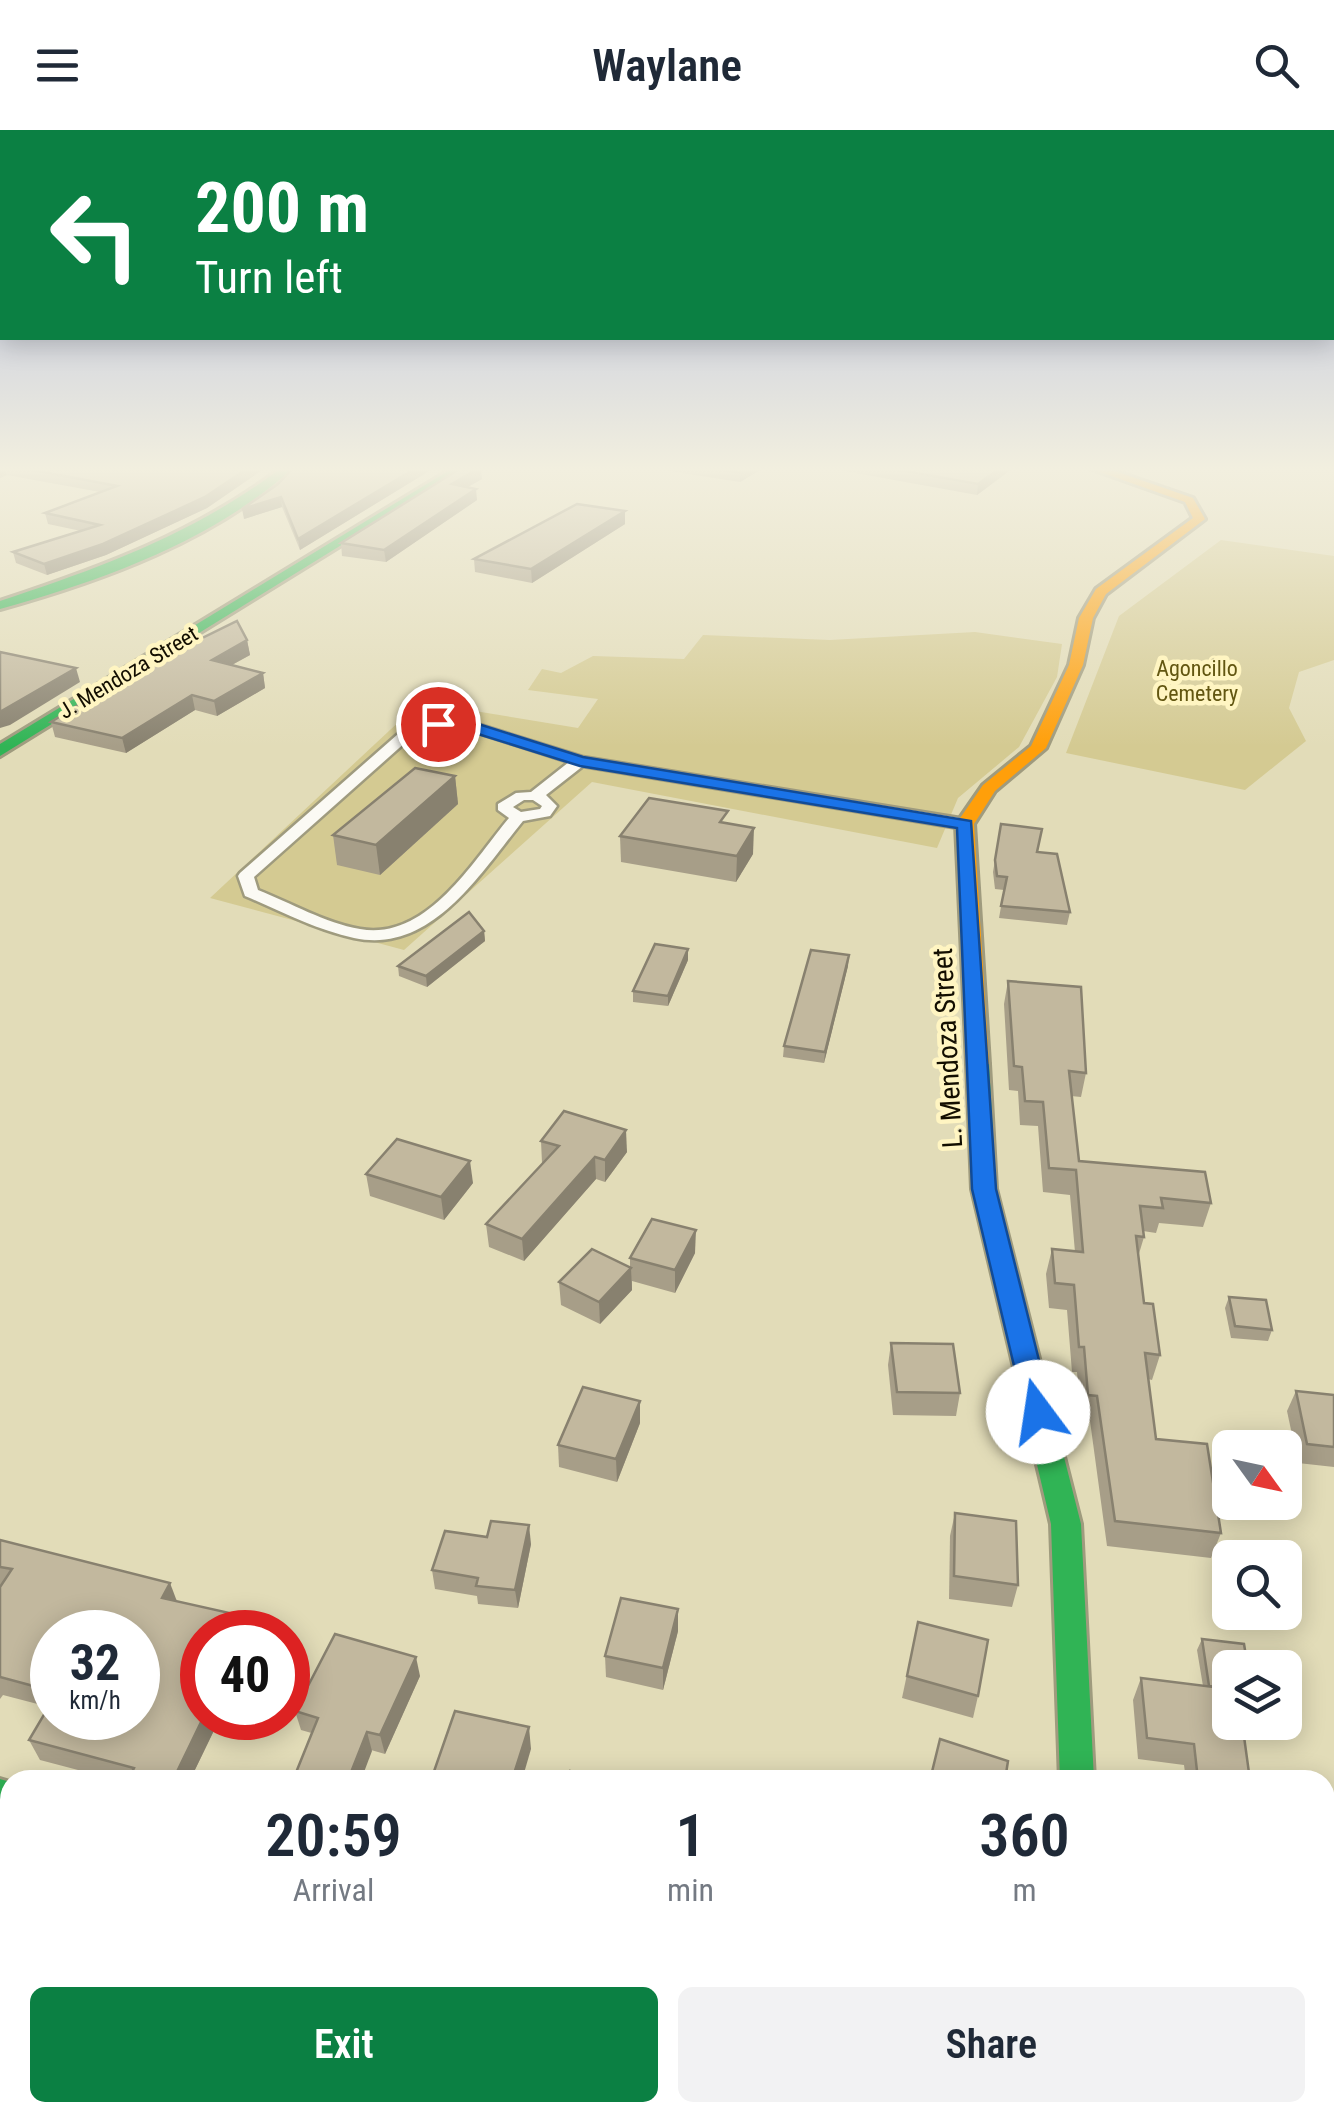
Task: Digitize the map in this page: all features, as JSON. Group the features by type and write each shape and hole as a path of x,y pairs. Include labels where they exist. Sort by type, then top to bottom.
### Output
{"street":[{"path":"0,605 134,561"},
{"name":"J. Mendoza Street","path":"0,751 310,561"},
{"path":"965,824 989,788 1038,748 1076,666 1086,618 1102,592 1143,561"},
{"name":"L. Mendoza Street","path":"965,824 984,1189 1066,1524 1077,1770"}],"lane":[{"path":"580,761 535,796 508,800 503,807 518,818 427,921 399,932 366,936 251,893 246,876 411,730 426,725 464,724 580,761 965,824"}],"green space":[{"name":"Agoncillo Cemetery","path":"1193,561 1334,561 1334,660 1299,672 1289,708 1306,741 1245,790 1066,753 1119,616"},
{"path":"975,632 1062,644 1057,677 1019,747 958,798 937,848 592,782 404,950 210,898 420,702 578,728 598,699 528,690 542,669 561,673 593,656 684,659 703,635 830,640"}],"building":[{"path":"485,561 544,561 531,569"},
{"path":"237,621 247,640 212,660 263,673 214,701 192,695 122,738 51,722 125,676"},
{"path":"0,652 76,668 0,712"},
{"path":"415,768 455,776 376,845 333,835"},
{"path":"649,798 728,811 720,822 754,828 737,856 620,836"},
{"path":"1001,824 1042,829 1037,852 1057,854 1070,912 1001,906 1007,877 997,876 995,860"},
{"path":"469,912 484,931 426,976 398,966"},
{"path":"655,944 688,949 668,996 633,991"},
{"path":"811,950 849,955 825,1052 784,1046"},
{"path":"1008,981 1081,987 1086,1073 1069,1071 1079,1161 1205,1172 1211,1203 1161,1198 1163,1208 1140,1206 1144,1237 1136,1236 1144,1303 1153,1304 1160,1355 1145,1353 1156,1439 1207,1444 1212,1520 1219,1520 1221,1533 1115,1521 1097,1396 1088,1395 1084,1347 1079,1347 1074,1285 1055,1283 1052,1249 1083,1252 1076,1170 1049,1168 1043,1102 1025,1101 1022,1067 1014,1066"},
{"path":"564,1111 626,1130 605,1160 595,1157 522,1239 486,1224 559,1146 541,1141"},
{"path":"397,1139 470,1161 441,1197 366,1174"},
{"path":"652,1219 696,1230 675,1270 630,1258"},
{"path":"592,1249 631,1268 599,1302 559,1282"},
{"path":"1229,1297 1266,1300 1272,1330 1235,1326"},
{"path":"891,1343 953,1344 960,1393 897,1392"},
{"path":"583,1387 640,1401 616,1459 558,1445"},
{"path":"1296,1391 1334,1395 1334,1447 1307,1444"},
{"path":"955,1513 1016,1521 1018,1585 954,1576"},
{"path":"491,1521 529,1525 515,1590 476,1586 478,1578 432,1570 445,1531 487,1537"},
{"path":"0,1540 170,1583 162,1598 216,1610 180,1610 180,1740 192,1740 178,1770 133,1770 29,1740 160,1740 160,1610 30,1610 30,1685 0,1677 0,1587 12,1569 0,1567"},
{"path":"621,1598 678,1609 663,1668 605,1656"},
{"path":"918,1622 988,1640 978,1696 907,1676"},
{"path":"335,1634 416,1657 380,1735 367,1732 352,1770 297,1770 318,1718 310,1716 310,1682"},
{"path":"1202,1639 1244,1644 1245,1650 1212,1650 1212,1686"},
{"path":"1141,1678 1212,1687 1212,1740 1244,1740 1249,1770 1197,1770 1194,1744 1147,1738"},
{"path":"455,1711 529,1727 515,1770 434,1770"},
{"path":"940,1739 1008,1761 1007,1770 932,1770"}],"traffic: fast":[{"path":"0,605 126,561"},
{"path":"0,751 310,561"},
{"path":"978,1064 984,1189 1066,1524 1077,1770"}],"traffic: slow":[{"path":"978,1064 965,824 989,788 1038,748 1076,665 1086,618 1101,592 1143,561"}],"route":[{"path":"438,724 464,724 580,761 965,824 984,1189 1038,1412"}]}
